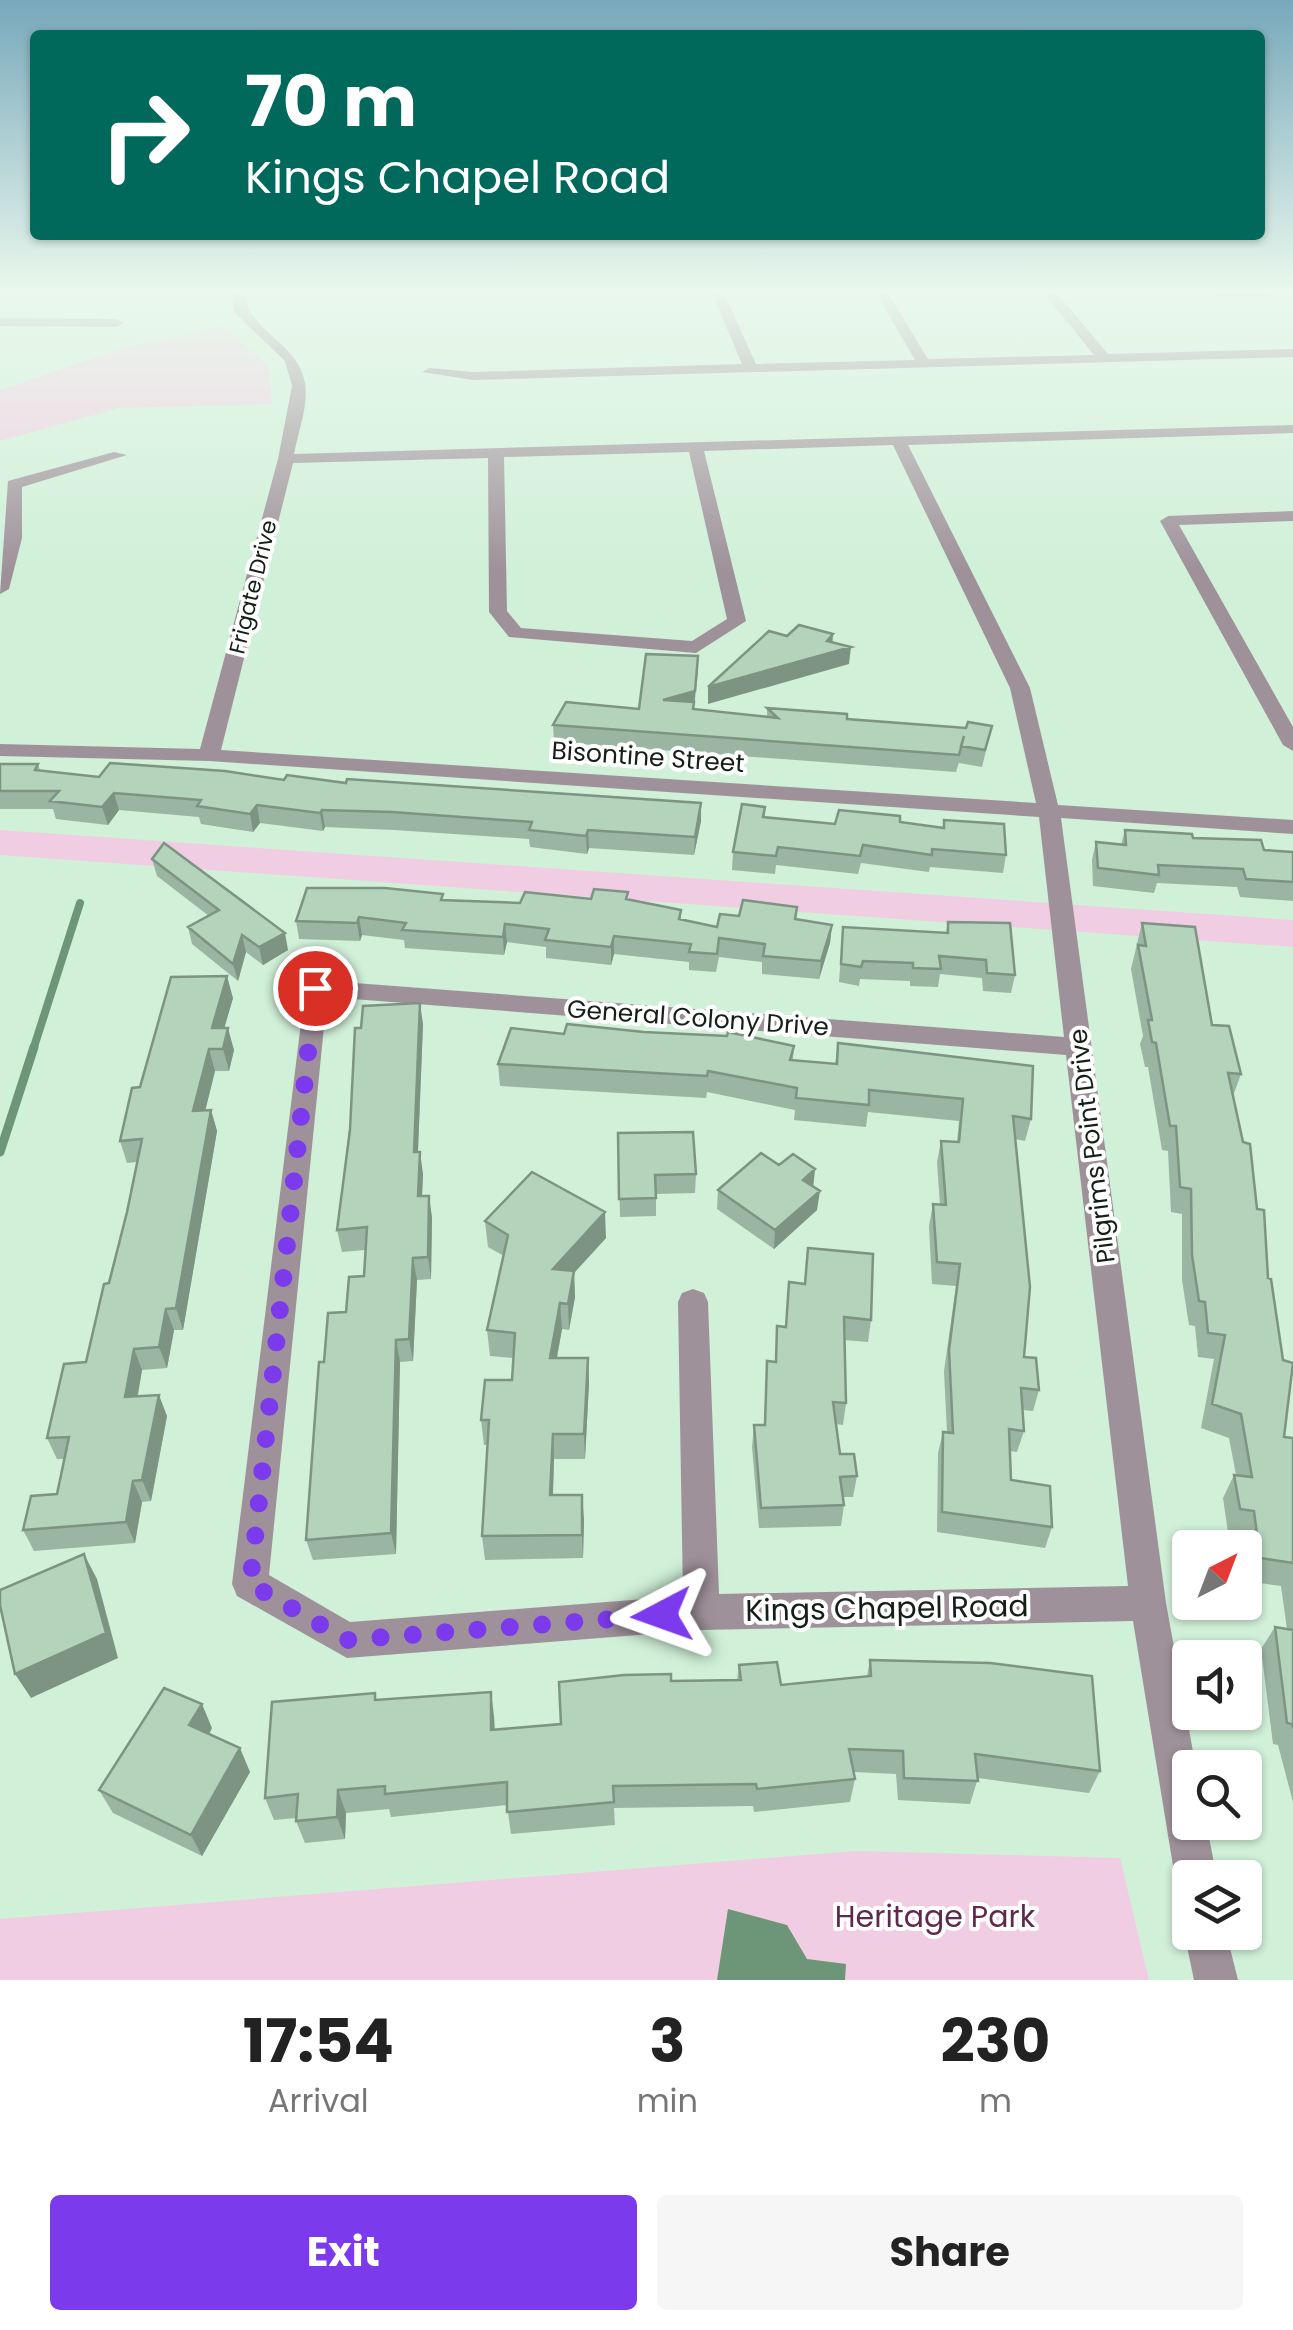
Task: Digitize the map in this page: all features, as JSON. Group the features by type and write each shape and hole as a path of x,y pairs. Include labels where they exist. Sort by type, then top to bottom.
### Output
{"street":[{"name":"Frigate Drive","path":"209,755 286,459 299,385"},
{"path":"286,459 1293,429"},
{"name":"Pilgrims Point Drive","path":"899,442 1020,688 1049,812 1148,1603 1193,1860"},
{"path":"496,455 498,612 516,634 696,647 737,621 696,448"},
{"path":"0,589 12,559 18,519 14,484 119,455"},
{"path":"1293,516 1168,522 1293,745"},
{"name":"Bisontine Street","path":"0,750 209,755 1293,827"},
{"name":"General Colony Drive","path":"261,1496 315,988 1081,1047"},
{"path":"693,1302 702,1612"},
{"name":"Kings Chapel Road","path":"261,1496 250,1584 347,1640 702,1612 1148,1603"},
{"path":"1210,1950 1216,1980"}],"green space":[{"path":"14,385 270,385 272,404 119,408 0,441 0,390"},
{"path":"0,830 1293,920 1293,947 0,855"},
{"name":"Heritage Park","path":"856,1851 1120,1858 1149,1980 0,1980 0,1919"}],"shaded area":[{"path":"728,1909 787,1925 807,1959 846,1964 845,1980 717,1980"}],"building":[{"path":"799,625 833,634 827,641 851,647 708,687 769,631 787,636"},
{"path":"646,654 698,656 695,691 663,700 694,702 693,709 778,718 767,708 847,714 847,719 966,728 968,722 992,726 985,750 961,746 959,755 553,725 566,702 639,709"},
{"path":"110,763 225,771 284,780 287,775 346,783 347,779 701,803 695,837 588,830 586,836 529,830 532,822 392,812 320,813 257,805 250,814 197,806 201,800 114,793 102,807 50,801 59,791 0,791 0,764 38,764 35,770 99,777"},
{"path":"742,804 765,807 763,817 835,824 839,810 900,816 900,822 944,828 944,820 1004,824 1006,855 932,849 932,855 863,845 860,856 778,847 776,856 733,852"},
{"path":"1125,830 1261,840 1264,850 1293,852 1293,882 1246,879 1243,869 1158,865 1159,875 1098,868 1096,842 1126,845"},
{"path":"164,843 285,933 259,947 242,935 233,964 188,927 219,910 152,859"},
{"path":"307,888 385,888 443,894 441,900 520,903 525,892 591,899 594,889 628,892 626,899 681,910 679,919 717,927 720,914 739,916 743,900 797,907 795,919 832,925 821,961 763,956 765,944 719,938 717,954 689,952 691,944 614,936 611,947 545,940 549,929 505,924 503,937 402,930 406,923 359,917 357,923 296,921"},
{"path":"948,922 1010,923 1015,975 987,973 986,960 939,956 941,969 913,968 913,963 863,961 861,967 841,964 843,927 948,933"},
{"path":"1142,923 1195,927 1212,1025 1229,1026 1241,1074 1228,1073 1243,1142 1250,1144 1257,1209 1264,1210 1268,1278 1283,1360 1293,1363 1284,1437 1293,1438 1293,1563 1262,1558 1262,1530 1256,1530 1254,1511 1240,1509 1234,1475 1252,1477 1241,1414 1212,1404 1225,1335 1208,1333 1205,1302 1199,1301 1192,1255 1191,1189 1180,1187 1176,1126 1170,1126 1156,1043 1152,1042 1148,1020 1152,1020 1138,945 1146,946"},
{"path":"227,976 212,1028 228,1028 223,1049 209,1049 193,1111 211,1110 176,1308 166,1309 159,1347 134,1349 125,1397 159,1395 142,1480 133,1481 126,1522 23,1530 31,1496 57,1494 69,1437 47,1438 64,1364 86,1362 104,1284 109,1283 142,1139 120,1141 132,1088 140,1087 171,977"},
{"path":"420,1003 414,1152 420,1152 418,1196 429,1196 428,1257 413,1258 409,1339 396,1340 391,1533 306,1540 319,1362 324,1362 328,1313 346,1312 349,1277 364,1276 367,1227 337,1230 350,1130 355,1028 361,1028 363,1006"},
{"path":"567,1024 644,1032 727,1036 728,1032 794,1046 790,1060 837,1064 838,1043 1033,1066 1031,1119 1013,1116 1030,1287 1024,1357 1036,1358 1039,1390 1021,1388 1024,1431 1009,1429 1011,1480 1050,1486 1052,1527 942,1512 943,1432 953,1433 949,1350 960,1264 937,1262 933,1204 946,1205 941,1141 959,1142 963,1099 869,1090 869,1105 796,1098 797,1088 708,1071 707,1076 498,1064 511,1028 564,1034"},
{"path":"693,1132 696,1174 655,1175 656,1198 619,1199 618,1133"},
{"path":"761,1153 779,1165 793,1154 815,1169 803,1180 820,1191 775,1230 718,1190"},
{"path":"532,1172 605,1212 553,1269 574,1271 568,1304 560,1303 550,1358 588,1358 584,1434 553,1434 550,1495 582,1495 582,1535 482,1536 489,1420 481,1420 485,1380 512,1380 515,1333 487,1330 508,1235 485,1221"},
{"path":"808,1248 873,1254 871,1320 844,1317 846,1403 833,1402 840,1454 854,1454 857,1476 840,1477 844,1505 761,1508 754,1425 765,1425 767,1361 776,1362 777,1326 786,1327 789,1282 805,1284"},
{"path":"84,1554 106,1633 15,1674 0,1590"},
{"path":"1275,1627 1293,1630 1293,1728 1287,1723"},
{"path":"870,1660 990,1663 1092,1676 1100,1771 975,1754 978,1781 904,1778 903,1751 849,1749 855,1779 757,1789 756,1784 613,1786 614,1802 507,1812 507,1782 385,1794 385,1786 338,1790 337,1817 296,1821 298,1794 265,1798 272,1702 375,1693 375,1700 491,1692 491,1730 561,1724 559,1682 671,1674 671,1681 741,1680 739,1665 777,1662 781,1685 871,1676"},
{"path":"164,1688 202,1704 189,1725 240,1748 191,1835 99,1790"}],"waterway":[{"path":"33,1050 80,903"},
{"path":"0,1152 34,1047"}],"route":[{"path":"315,988 250,1584 347,1640 662,1615"}]}
